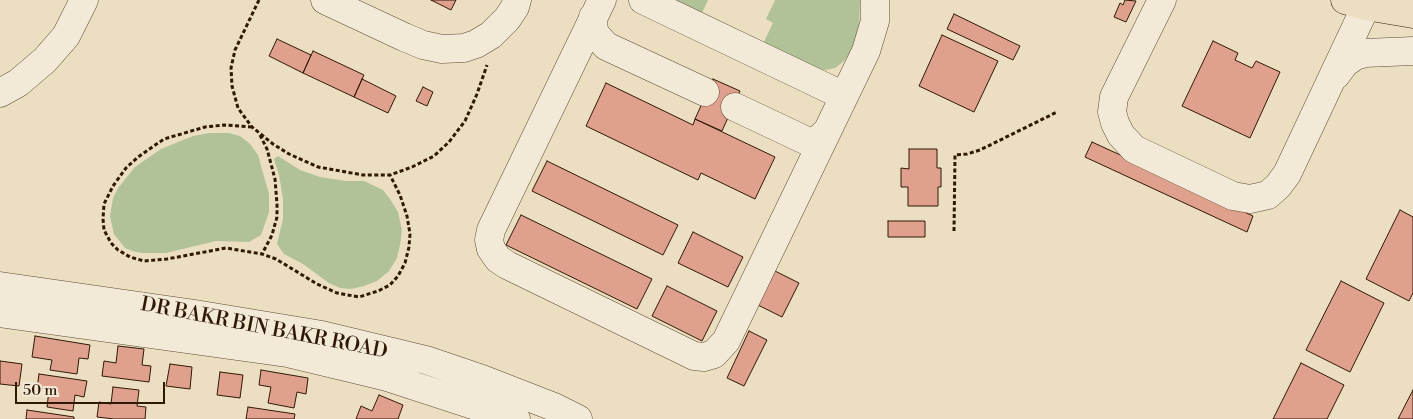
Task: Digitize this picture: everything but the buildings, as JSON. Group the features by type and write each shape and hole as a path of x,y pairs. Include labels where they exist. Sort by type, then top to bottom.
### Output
{"main road":[{"path":"1364,2 1413,14"}],"street":[{"path":"0,93 18,83 45,60 66,36 84,0"},
{"path":"325,0 423,45 442,49 464,48 476,44 491,35 507,19 517,0"},
{"path":"643,0 844,96"},
{"path":"598,9 491,230 489,240 491,249 498,259 508,265 694,356 704,357 714,354 726,342 844,96 870,38 875,21 875,0"},
{"path":"1162,0 1114,97 1112,112 1115,123 1121,136 1134,149 1233,196 1250,199 1268,195 1287,174 1332,80 1364,2"},
{"path":"598,9 593,27 596,35 606,46 705,92"},
{"path":"1332,80 1345,63 1355,56 1365,53 1413,51"},
{"path":"735,107 807,142 820,138 826,132"},
{"name":"DR BAKR BIN BAKR ROAD","path":"0,286 185,312 322,335 426,360 482,379 554,407 578,419"},
{"path":"0,313 287,353 386,377 469,412 516,419"},
{"path":"469,412 482,379"}],"path":[{"path":"259,0 235,50 231,68 232,86 238,108 258,133 290,154 318,167 364,175 390,175 434,156 450,142 465,121 489,61"},
{"path":"954,231 955,155 980,150 1057,112"},
{"path":"252,127 205,126 164,139 151,147 126,168 113,186 104,204 102,219 104,230 110,243 130,257 144,261 167,260 226,248 262,254 276,259 317,284 337,293 359,297 390,285 398,276 405,263 410,234 407,216 400,195 390,175"},
{"path":"258,133 267,149 274,179 277,204 272,235 262,254"}],"green space":[{"path":"670,0 708,0 701,15"},
{"path":"775,0 860,0 859,27 851,52 844,61 835,68 825,70 814,69 763,44 773,23 766,19"},
{"path":"210,133 229,133 240,136 250,144 258,155 269,194 269,212 261,235 249,242 216,241 166,253 142,253 125,248 114,234 110,216 113,198 118,188 135,167 161,149 193,136"},
{"path":"278,156 300,170 320,177 346,181 364,181 383,190 398,212 402,230 397,258 389,271 377,281 364,286 351,289 340,288 284,254 277,244 283,219 283,199 274,159"}]}
